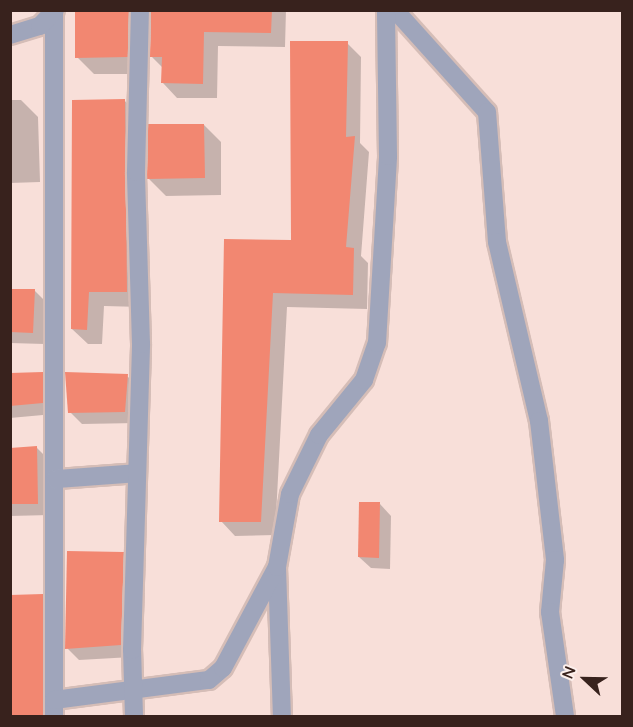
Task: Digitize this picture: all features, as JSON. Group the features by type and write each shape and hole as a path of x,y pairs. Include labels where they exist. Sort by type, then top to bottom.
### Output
{"street":[{"path":"134,717 132,688 141,344 136,172 140,10"},
{"path":"282,717 277,567 290,494 319,435 364,380 376,343 388,156 386,10"},
{"path":"395,10 487,112 497,242 538,420 555,560 550,612 565,717"},
{"path":"54,11 56,479 54,708 132,688 209,680 223,668 277,567"},
{"path":"10,35 40,26 54,11"},
{"path":"56,479 137,473"}],"building":[{"path":"75,10 129,10 128,57 75,58"},
{"path":"151,10 272,10 271,33 204,32 203,84 161,83 162,57 150,57"},
{"path":"290,41 348,41 346,137 355,136 346,247 354,248 353,295 273,293 261,522 219,522 224,239 291,240"},
{"path":"125,99 127,292 89,292 87,330 71,329 72,100"},
{"path":"148,124 204,124 205,178 147,179"},
{"path":"10,289 35,289 33,333 10,332"},
{"path":"43,372 43,403 10,406 10,373"},
{"path":"65,372 128,374 125,412 68,413"},
{"path":"37,446 38,504 10,504 10,448"},
{"path":"359,502 380,502 379,558 358,557"},
{"path":"67,551 124,552 121,645 65,649"},
{"path":"43,594 43,717 10,717 10,595"}]}
